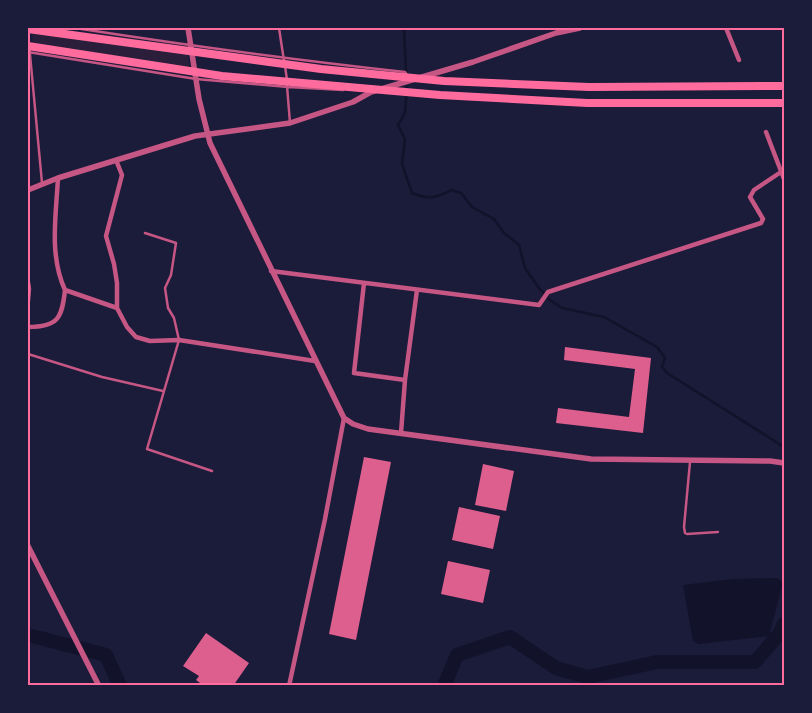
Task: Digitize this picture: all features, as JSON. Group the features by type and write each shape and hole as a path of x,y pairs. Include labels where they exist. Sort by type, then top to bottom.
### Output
{"highway":[{"path":"28,31 321,69 444,81 589,87 784,86"},
{"path":"28,50 222,76 440,95 587,103 784,103"}],"street":[{"path":"188,28 207,134 214,152 344,418 353,424 368,429 591,459 770,461 784,463"},
{"path":"28,190 58,178 196,136 290,123 353,102 371,92 580,28"},
{"path":"726,28 739,60"},
{"path":"766,132 783,171 784,179"},
{"path":"116,160 122,174 106,236 117,283 117,308 127,327 136,338 150,341 179,340 315,361"},
{"path":"271,271 539,305 548,292 761,223 763,219 750,197 751,194 783,171"},
{"path":"28,327 40,327 50,324 63,310 65,290 59,276 55,255 58,178"},
{"path":"364,283 354,373 405,380"},
{"path":"65,290 117,308"},
{"path":"401,433 405,380 417,290"},
{"path":"289,686 325,519 344,418"},
{"path":"28,546 99,686"}],"lane":[{"path":"75,28 284,59 405,72 410,80"},
{"path":"279,28 288,87 290,123"},
{"path":"28,31 28,50 42,185"},
{"path":"28,50 196,79 371,92"},
{"path":"145,233 176,243 171,275 165,288 168,308 174,318 179,340 147,449 212,471"},
{"path":"28,276 30,289 28,311"},
{"path":"28,354 102,377 164,391"},
{"path":"690,460 685,533 718,532"}],"shaded area":[{"path":"32,28 46,28 187,49 190,74 33,50"},
{"path":"777,578 783,582 769,636 699,644 693,641 683,585 733,579"}],"building":[{"path":"565,347 651,358 643,433 556,423 558,408 629,417 635,369 564,360"},
{"path":"364,457 391,462 356,640 329,634"},
{"path":"483,464 514,471 506,511 475,505"},
{"path":"459,507 500,516 493,549 452,540"},
{"path":"448,561 490,570 483,603 441,594"},
{"path":"206,633 249,663 233,686 204,686 196,680 199,676 183,666"}],"waterway":[{"path":"404,28 406,74"},
{"path":"407,87 405,113 398,125 405,139 402,164 412,193 423,197 437,196 452,190 461,193 472,207 494,219 504,233 519,245 525,268 550,300 562,308 604,317 657,347 665,358 662,367 667,373 784,447"},
{"path":"444,686 457,655 510,637 556,668 588,677 657,662 755,662 779,634 784,624"},
{"path":"28,635 106,655 120,686"}]}
